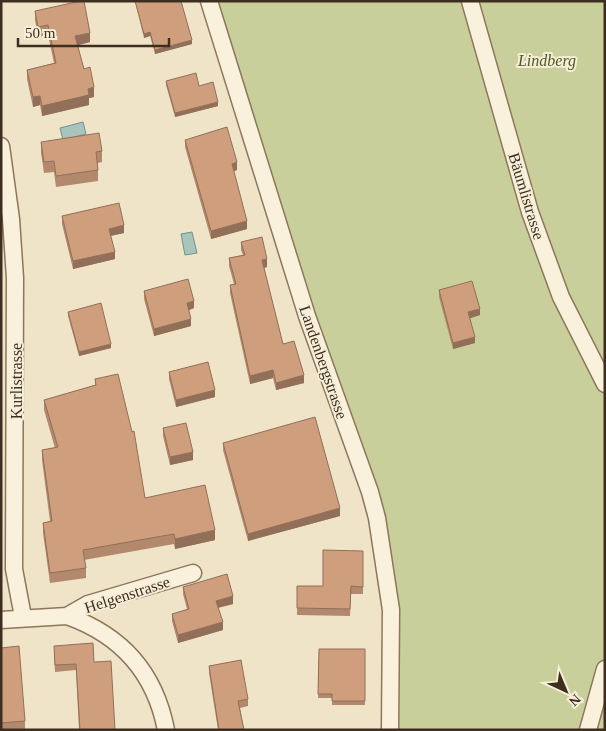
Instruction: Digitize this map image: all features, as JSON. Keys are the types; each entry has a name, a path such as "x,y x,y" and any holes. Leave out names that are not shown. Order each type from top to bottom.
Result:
{"street":[{"name":"Landenbergstrasse","path":"209,1 307,316 370,492 377,518 391,610 390,730"},
{"name":"Bäumlistrasse","path":"470,1 530,212 561,296 605,384"},
{"name":"Kurlistrasse","path":"1,146 11,219 15,278 14,570 23,617"},
{"name":"Helgenstrasse","path":"1,620 23,617 67,616 88,604 193,573"},
{"path":"67,616 90,624 134,660 150,681 162,711 166,730"},
{"path":"588,730 605,669"}],"green space":[{"name":"Lindberg","path":"209,1 605,1 605,730 390,730 391,610 377,518"}],"water":[{"path":"83,122 86,134 63,140 60,128"},
{"path":"192,232 197,253 185,255 181,234"}],"building":[{"path":"84,1 90,33 75,36 84,69 90,67 94,87 88,89 89,95 42,106 40,96 33,97 27,70 56,63 48,25 38,27 35,11"},
{"path":"135,1 181,1 192,40 155,50 150,32 144,34"},
{"path":"196,73 199,86 213,82 218,102 175,113 166,81"},
{"path":"227,127 237,162 232,164 247,221 211,231 185,140"},
{"path":"99,133 102,151 96,152 98,170 56,176 54,161 44,162 41,142"},
{"path":"119,203 124,225 109,229 115,252 73,261 62,216"},
{"path":"262,237 267,259 262,260 283,344 294,341 304,375 276,383 273,370 250,376 230,285 236,284 229,258 245,255 241,242"},
{"path":"188,279 194,301 187,303 191,319 154,329 144,291"},
{"path":"472,281 480,309 468,312 475,337 453,343 439,290"},
{"path":"101,303 111,344 79,352 68,312"},
{"path":"208,362 215,390 176,400 169,372"},
{"path":"118,374 132,432 134,431 145,498 205,485 215,530 175,539 174,534 83,550 86,568 50,573 43,523 52,521 42,450 58,447 44,400 96,385 95,379"},
{"path":"315,417 340,508 248,534 223,443"},
{"path":"186,423 193,452 170,457 163,428"},
{"path":"323,550 363,551 363,587 351,586 350,609 297,608 297,586 323,586"},
{"path":"227,574 233,596 216,601 223,622 178,635 172,614 189,609 183,587"},
{"path":"93,643 94,662 111,661 115,730 80,730 76,664 55,665 54,646"},
{"path":"19,646 25,721 1,723 1,648"},
{"path":"319,649 365,649 365,701 332,701 332,694 318,694"},
{"path":"241,660 248,699 238,701 244,730 219,730 209,666"}]}
